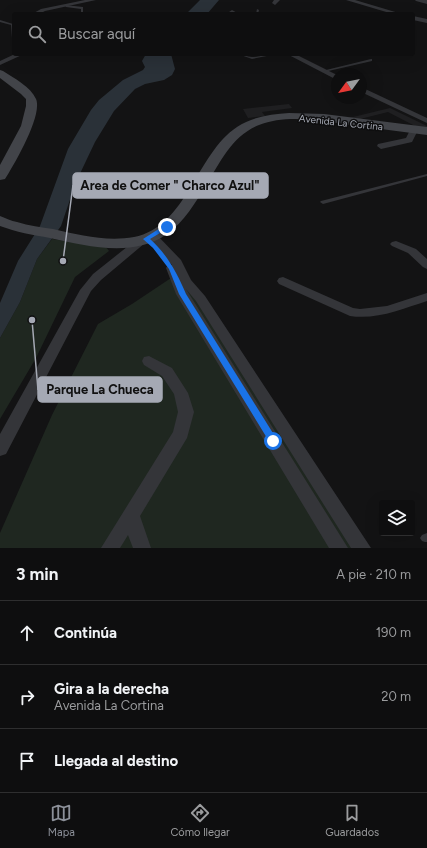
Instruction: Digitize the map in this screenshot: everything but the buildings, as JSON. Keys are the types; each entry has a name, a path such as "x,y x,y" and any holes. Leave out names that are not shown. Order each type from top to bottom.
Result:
{"main road":[{"path":"0,73 24,92 30,98 32,104 30,120 0,176"},
{"name":"Avenida La Cortina","path":"3,223 98,243 116,244 146,239 167,227 174,220 228,141 233,135 248,126 274,118 309,117 420,130"}],"street":[{"path":"39,12 93,0"},
{"path":"349,0 392,12"},
{"path":"418,0 427,2"},
{"path":"415,18 427,21"},
{"path":"0,63 16,56"},
{"path":"294,56 331,75"},
{"path":"367,92 427,121"},
{"path":"382,146 409,140 420,130"},
{"path":"0,449 86,290 97,277 146,239"},
{"path":"146,239 155,247 172,269 182,294 339,548"},
{"path":"146,239 177,262 186,280 201,298 362,548"},
{"path":"396,244 412,251 427,265"},
{"path":"283,281 350,312 360,314 375,313 427,297"},
{"path":"110,548 181,433 186,412 181,393 166,372 149,361"},
{"path":"131,516 142,548"}],"lane":[{"path":"66,6 82,8 82,12"},
{"path":"0,21 12,25"},
{"path":"246,56 252,58 264,56"},
{"path":"324,71 371,60"},
{"path":"323,202 427,175"}],"shaded area":[{"path":"200,0 219,0 209,12 188,12"},
{"path":"145,56 172,56 175,69 172,75 164,80 145,84 135,89 114,111 95,142 76,182 61,226 37,259 20,302 0,338 0,303 18,261 40,226 68,149 91,110 99,100 123,80 143,70 145,67 142,61"},
{"path":"289,104 292,108 262,112 265,116 248,118 243,109"},
{"path":"390,108 427,126 427,128 415,126 388,112 360,119 349,118"},
{"path":"52,239 106,247 109,251 75,277 36,358 0,419 0,338 20,302 37,259"},
{"path":"183,270 362,548 0,548 0,533 52,415 98,324 132,304"}],"place":[{"name":"Area de Comer \" Charco Azul\"","path":"63,261"},
{"name":"Parque La Chueca","path":"32,320"}],"route":[{"path":"167,227 146,239 155,247 172,269 182,294 273,441"}]}
